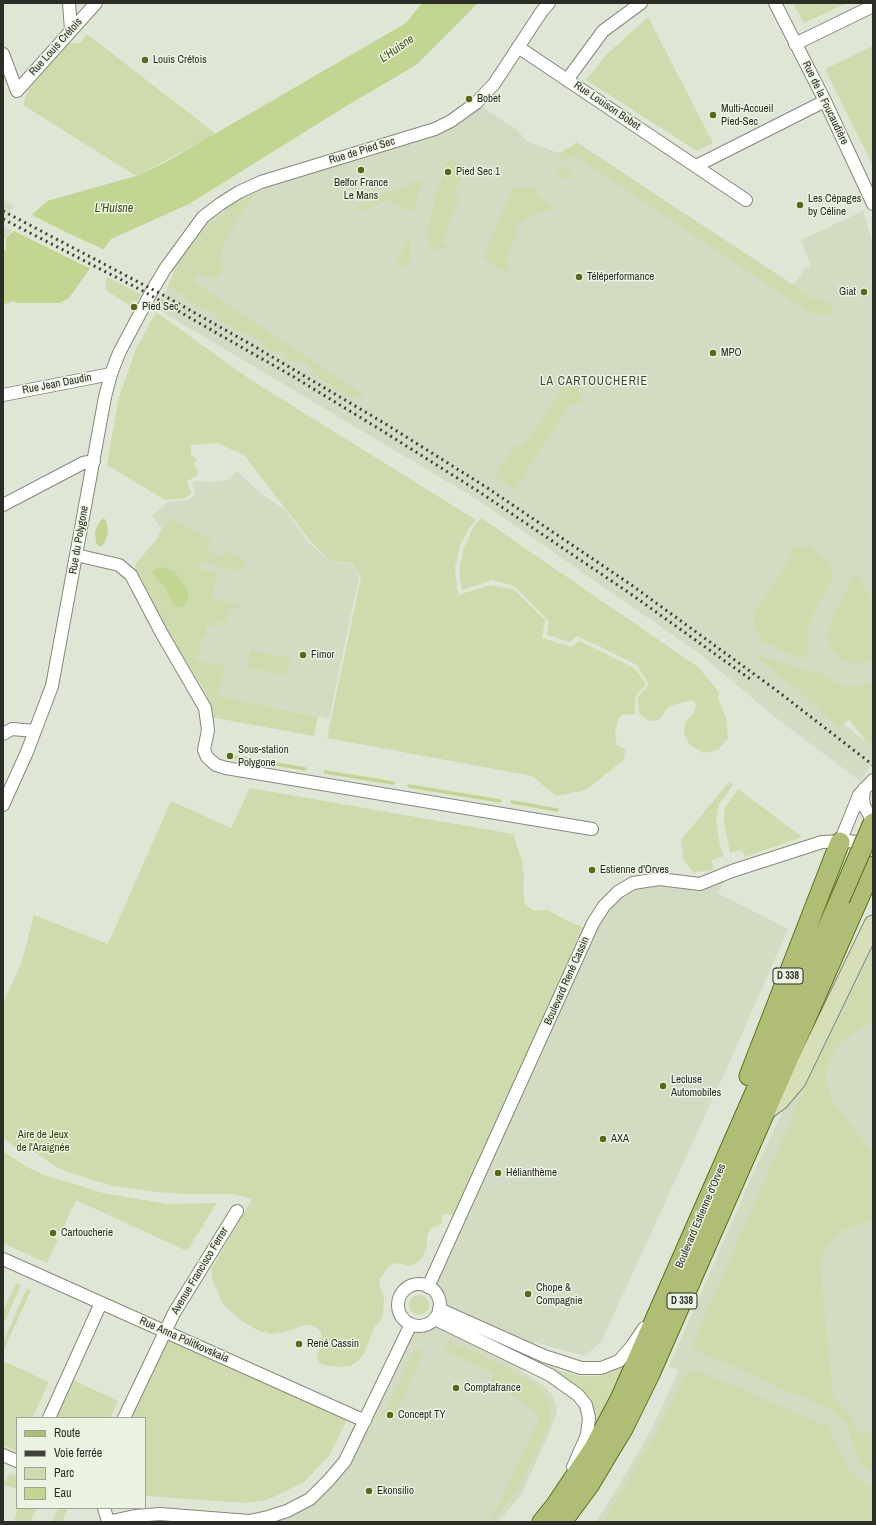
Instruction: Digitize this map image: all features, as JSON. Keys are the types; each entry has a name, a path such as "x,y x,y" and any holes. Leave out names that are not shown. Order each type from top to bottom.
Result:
{"main road":[{"name":"D 338","path":"848,902 873,823"},
{"name":"D 338","path":"739,1119 752,1068 840,842"},
{"name":"D 338","path":"848,902 873,866"},
{"name":"Boulevard Estienne d'Orves","path":"542,1522 558,1514 590,1484 624,1427 650,1374 765,1112 848,902"},
{"name":"Boulevard Estienne d'Orves","path":"558,1514 616,1406 665,1297 739,1119 848,902"}],"street":[{"path":"69,3 71,30"},
{"name":"Rue Louis Crétois","path":"3,54 17,91 96,3"},
{"name":"Rue de Pied Sec","path":"159,278 199,223 220,204 261,182 435,129 451,121 476,103 494,84 549,3"},
{"path":"567,80 603,31 641,3"},
{"name":"Rue de la Foucaudière","path":"775,3 825,101 873,204"},
{"path":"795,44 873,6"},
{"name":"Rue Louison Bobet","path":"518,47 746,200"},
{"path":"696,166 825,101"},
{"name":"Rue du Polygone","path":"3,805 35,731 52,686 105,397 111,374 119,353 159,278"},
{"name":"Rue Jean Daudin","path":"3,395 111,374"},
{"path":"3,505 83,463 94,461"},
{"path":"76,555 119,565 131,575 205,708 208,730 204,750 207,757 216,765 226,768 592,829"},
{"path":"3,734 12,729 35,731"},
{"path":"869,784 862,799 873,823"},
{"path":"848,824 859,795 869,784"},
{"path":"848,824 855,822 873,823"},
{"name":"D 338","path":"840,842 848,824"},
{"path":"840,842 848,840 873,844"},
{"name":"Boulevard René Cassin","path":"428,1287 593,923 604,906 618,892 633,883 659,879 700,884 731,872 822,842 840,842"},
{"name":"D 338","path":"765,1112 780,1101 797,1081 873,924"},
{"name":"Avenue Francisco Ferrer","path":"124,1417 174,1313 237,1211"},
{"name":"Rue Anna Politkovskaia","path":"3,1259 365,1421"},
{"path":"417,1284 428,1287 436,1293 439,1300 437,1314 429,1324 422,1326 415,1326 406,1322 401,1317 398,1310 400,1296 404,1290 410,1286 417,1284"},
{"path":"437,1314 544,1356 581,1368 601,1368 619,1360 632,1346 665,1297"},
{"path":"49,1417 101,1303"},
{"path":"437,1314 550,1375 578,1395 586,1405 589,1418 587,1435 558,1514"},
{"path":"104,1509 108,1522 135,1516 160,1514 249,1520 268,1517 287,1511 310,1499 329,1480 344,1461 365,1421 411,1324"},
{"path":"3,1455 16,1461"}],"shaded area":[{"path":"476,103 516,129 528,142 559,153 574,145 576,142 794,285 804,269 811,266 801,240 863,211 873,244 873,761 860,781 776,718 700,654 478,500 156,308 174,272 165,269 191,233 239,192 435,129","holes":["849,719 866,741 872,746 843,724"]},
{"path":"3,199 13,205 3,226"},
{"path":"3,226 12,230 6,238 3,236"},
{"path":"237,471 260,493 284,509 309,543 330,561 352,564 359,577 329,719 218,695 136,564 164,532 152,516 168,502 188,500 195,495 192,483 196,481 214,482 227,480"},
{"path":"731,872 717,893 788,929 732,1057 601,1342 585,1356 534,1342 521,1371 542,1384 552,1394 557,1408 556,1415 521,1495 498,1522 107,1522 135,1516 226,1520 287,1511 329,1481 415,1326 422,1326 435,1319 440,1305 436,1293 431,1288 593,923 633,883 700,884"},
{"path":"873,924 873,1522 596,1522 649,1434 679,1370 669,1366 756,1167"}],"green space":[{"path":"793,3 847,3 804,23"},
{"path":"648,17 713,143 697,151 586,80 606,55"},
{"path":"87,34 216,134 136,176 23,105 28,90 69,43 80,43"},
{"path":"873,46 873,166 825,69"},
{"path":"576,142 812,298 833,304 831,314 821,316 807,311 576,156 562,161 560,153 574,145"},
{"path":"447,159 467,167 454,194 460,197 441,242 448,246 437,251 431,249 427,239 429,222"},
{"path":"572,167 564,180 553,172"},
{"path":"423,178 413,212 389,200 363,211 359,211 358,209 360,205"},
{"path":"504,185 540,189 536,195 554,208 551,211 549,210 531,215 516,227 514,230 518,232 508,250 508,270 505,274 483,258 512,189"},
{"path":"256,192 222,245 221,257 218,261 224,269 216,280 198,274 194,282 365,395 352,398 314,375 307,363 288,361 284,352 271,352 256,338 234,329 219,320 214,312 202,310 168,286 182,257 200,234 232,205"},
{"path":"409,239 411,260 404,269 395,263"},
{"path":"107,277 141,294 136,302 134,301 129,305 107,291 105,284"},
{"path":"156,312 251,380 476,520 469,528 460,545 455,568 458,595 491,585 513,589 545,620 542,638 571,647 579,641 634,668 646,684 635,697 635,714 622,715 618,719 615,733 617,745 626,749 623,760 586,790 556,796 532,776 327,738 361,578 352,563 330,561 312,543 244,455 217,443 191,445 191,455 197,459 194,464 198,471 197,476 187,481 191,494 185,498 165,500 107,465 119,397 136,349"},
{"path":"568,380 576,386 583,400 568,408 515,489 495,476 516,444 522,448"},
{"path":"481,518 698,667 719,692 718,699 726,717 728,739 718,750 703,753 689,744 684,734 685,723 693,714 696,706 694,700 669,706 659,720 649,721 639,713 638,697 649,685 637,665 576,636 570,642 547,635 549,621 514,586 492,580 462,590 459,571 464,548 473,528"},
{"path":"171,519 212,541 207,550 221,558 226,550 246,561 242,571 231,570 204,562 197,565 202,569 217,573 212,599 239,604 237,610 230,608 227,623 221,621 213,628 207,624 205,635 199,641 202,646 195,659 225,666 218,695 318,717 314,736 210,717 207,697 203,688 158,617 134,571 136,564 157,539 160,532"},
{"path":"809,545 829,562 832,571 831,581 808,626 807,641 809,658 780,651 762,641 753,621 754,612 791,557 787,554 791,548"},
{"path":"855,573 873,601 873,662 855,664 845,661 830,649 828,638 829,624"},
{"path":"251,650 290,658 286,676 247,668"},
{"path":"753,655 823,674 840,684 850,686 873,682 873,747 866,741 849,719 838,728 796,688"},
{"path":"729,782 733,785 719,804 716,823 720,846 724,856 711,860 714,869 693,872 683,859 681,840"},
{"name":"Aire de Jeux de l'Araignée","path":"250,788 513,834 522,861 525,904 534,911 548,910 586,929 454,1220 452,1215 442,1215 442,1223 431,1228 427,1236 427,1247 423,1256 417,1263 410,1266 395,1263 389,1266 381,1277 379,1284 384,1296 383,1315 379,1323 375,1326 364,1353 358,1361 350,1366 338,1367 319,1363 317,1357 322,1338 321,1332 311,1325 301,1326 288,1331 273,1334 259,1331 239,1319 223,1304 213,1282 211,1270 252,1199 234,1194 156,1192 114,1186 58,1168 27,1147 16,1148 3,1138 3,1003 21,964 34,915 108,944 171,801 231,828"},
{"path":"738,789 802,837 745,857 742,849 730,853 724,822 725,808"},
{"path":"873,951 873,1020 843,1041 834,1051 827,1066 826,1080 834,1104 868,1147 873,1150 873,1222 864,1223 842,1231 827,1247 820,1264 833,1398 845,1409 852,1419 857,1434 873,1430 873,1475 860,1463 846,1424 833,1411 691,1348 805,1088"},
{"path":"3,1151 27,1167 44,1175 103,1193 167,1204 217,1203 187,1251 76,1200 61,1232 54,1228 50,1236 58,1240 47,1263 3,1243"},
{"path":"16,1283 21,1285 3,1325 3,1311"},
{"path":"27,1288 31,1290 3,1352 3,1342"},
{"path":"415,1295 423,1295 429,1301 429,1309 423,1315 415,1315 409,1309 409,1301"},
{"path":"165,1332 350,1414 329,1456 304,1482 267,1500 245,1503 146,1496 146,1417 125,1417"},
{"path":"450,1341 529,1380 539,1387 546,1396 551,1407 550,1419 545,1434 523,1480 517,1491 492,1522 486,1522 496,1510 539,1419 533,1410 491,1380 494,1373 444,1351"},
{"path":"419,1348 425,1350 396,1413 388,1410 384,1419 380,1417 382,1411 387,1408 413,1353"},
{"path":"531,1358 561,1371 579,1376 599,1376 606,1374 627,1360 617,1385 603,1412 595,1423 593,1423 581,1391 565,1378 530,1361"},
{"path":"3,1361 49,1382 32,1417 16,1417 16,1451 3,1445"},
{"path":"695,1369 827,1426 850,1470 859,1480 873,1489 873,1522 603,1522 654,1436 684,1376"},
{"path":"73,1380 118,1401 110,1417 56,1417"},
{"path":"10,1473 16,1476 16,1489 3,1485"},
{"path":"18,1509 36,1509 30,1522 14,1522"},
{"path":"58,1509 68,1509 62,1522 52,1522"}],"water":[{"name":"L'Huisne","path":"422,3 478,3 416,65 348,105 189,204 111,239 69,298 60,303 19,303 11,301 10,303 3,304 3,250 6,250 6,238 47,201 136,176 168,161 406,23"},
{"path":"104,518 107,523 108,534 104,544 100,547 96,543 95,532 99,522"},
{"path":"163,567 175,572 187,589 188,601 182,607 176,607 173,604 165,587 152,573 155,569"}],"pier":[{"path":"30,214 105,250 91,269 12,230"}],"waterway":[{"path":"234,757 305,769"},
{"path":"325,772 393,783"},
{"path":"409,786 500,801"},
{"path":"512,802 557,810"}],"railway":[{"path":"3,211 163,295 252,345 384,423 486,487 630,584 776,690 873,765"},
{"path":"3,219 143,291 294,377 381,430 478,491 628,592 753,681"}],"place":[{"name":"Louis Crétois","path":"145,60"},
{"name":"Bobet","path":"469,99"},
{"name":"Multi-Accueil Pied-Sec","path":"713,115"},
{"name":"Belfor France Le Mans","path":"361,170"},
{"name":"Pied Sec 1","path":"448,172"},
{"name":"Les Cépages by Céline","path":"800,205"},
{"name":"Téléperformance","path":"579,277"},
{"name":"Giat","path":"864,292"},
{"name":"Pied Sec","path":"134,307"},
{"name":"MPO","path":"713,353"},
{"name":"Fimor","path":"303,655"},
{"name":"Sous-station Polygone","path":"230,756"},
{"name":"Estienne d'Orves","path":"592,870"},
{"name":"Lecluse Automobiles","path":"663,1086"},
{"name":"AXA","path":"603,1139"},
{"name":"Hélianthème","path":"498,1173"},
{"name":"Cartoucherie","path":"53,1233"},
{"name":"Chope & Compagnie","path":"528,1294"},
{"name":"René Cassin","path":"299,1344"},
{"name":"Comptafrance","path":"456,1388"},
{"name":"Concept TY","path":"390,1415"},
{"name":"Ekonsilio","path":"369,1491"}],"district":[{"name":"LA CARTOUCHERIE","path":"594,382"}]}
